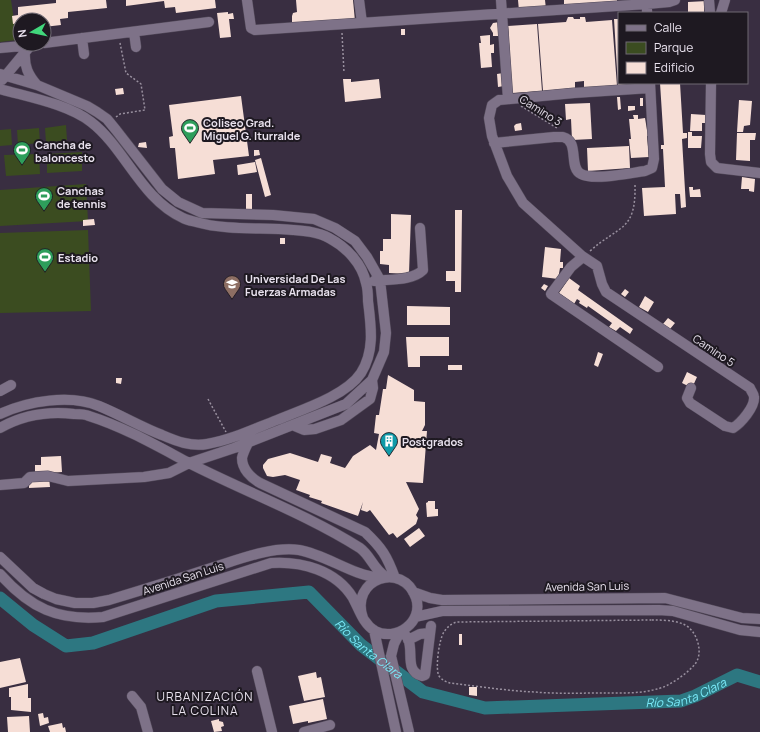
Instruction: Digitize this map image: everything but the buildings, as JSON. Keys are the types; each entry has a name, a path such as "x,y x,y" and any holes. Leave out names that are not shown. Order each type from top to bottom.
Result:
{"street":[{"path":"246,0 251,28 255,30 502,15 647,9 675,0"},
{"path":"359,0 362,23"},
{"path":"501,0 508,99"},
{"path":"709,0 710,12"},
{"path":"720,12 725,0"},
{"path":"52,42 209,22"},
{"path":"134,32 136,48"},
{"path":"82,38 84,54"},
{"path":"0,48 12,48"},
{"path":"2,78 26,52"},
{"path":"28,52 24,61 26,70 36,85"},
{"path":"0,414 33,402 74,401 97,405 155,433 183,444 204,445 248,443 346,404 372,380 384,352 386,333 380,280 367,257 355,241 334,228 314,219 273,215 202,213 184,205 162,189 110,123 97,112 87,106 36,85 2,78"},
{"path":"711,84 711,162 717,168 760,173"},
{"path":"494,143 564,137 571,145 575,159 575,167 579,174 592,178 645,171 652,168 654,159 650,86 499,100 492,105 489,118 494,143 507,176 523,203 582,256 571,267 551,294 658,367"},
{"path":"0,89 68,109 91,122 107,137 137,178 162,205 183,219 210,226 310,232 328,237 348,251 358,264 366,282 372,335 370,354 360,374 345,388 325,400 232,443 203,459 189,463 169,473 144,477 68,481 42,476 30,477 24,483 0,485"},
{"path":"310,232 314,219"},
{"path":"366,282 407,278 419,275 423,270 420,228"},
{"name":"Camino 5","path":"582,256 597,266 606,292 750,388 754,397 753,404 742,421 733,428 725,426 690,403 687,398 691,388"},
{"path":"0,390 11,385"},
{"path":"0,428 21,418 46,413 88,415 134,434 189,463 302,516 341,537 367,554 376,569 387,578 403,581 413,592 416,600 417,609 415,617 410,625 401,632 391,650 392,662 409,732"},
{"path":"232,443 251,477 260,483 349,523 365,532 377,543 385,554 387,578"},
{"path":"246,470 242,458 248,443"},
{"path":"204,445 203,459 206,471"},
{"path":"302,516 308,505"},
{"path":"341,537 349,523"},
{"name":"Avenida San Luis","path":"0,557 33,588 56,599 75,603 93,603 109,600 259,553 286,550 299,550 361,574 387,578"},
{"name":"Avenida San Luis","path":"0,574 22,596 51,613 83,618 102,617 270,563 297,563 323,572 339,582 352,597 363,618"},
{"path":"387,578 368,586 364,591 360,605 363,618 367,625 382,634 401,632"},
{"name":"Avenida San Luis","path":"413,592 430,598 442,600 665,598 742,618 760,619"},
{"path":"415,617 442,611 658,610 673,611 740,630 760,632"},
{"path":"374,630 396,732"},
{"path":"401,632 408,640 410,663 412,668 418,675 425,675 431,630 408,640"},
{"path":"257,671 272,732"},
{"path":"132,696 141,707 148,732"},
{"path":"304,732 330,725"}],"path":[{"path":"342,25 344,74"},
{"path":"110,123 120,114 145,110 141,84 126,73 119,33"},
{"name":"Camino 3","path":"508,99 550,123 561,131 564,137"},
{"path":"582,256 627,224 632,213 635,199 635,186"},
{"path":"208,399 232,443"},
{"path":"471,621 670,621 684,624 693,632 697,641 698,657 694,665 674,681 663,688 648,691 626,693 535,692 487,688 445,681 439,676 438,670 439,651 442,636 447,628 453,623 471,621"}],"green space":[{"path":"0,0 11,0 13,12 12,41 0,42"},
{"path":"66,125 67,140 46,143 45,128"},
{"path":"39,128 40,143 18,145 17,130"},
{"path":"11,129 12,145 0,146 0,130"},
{"path":"82,152 82,171 47,173 47,154"},
{"name":"Cancha de baloncesto","path":"39,154 40,174 6,176 4,155"},
{"name":"Canchas de tennis","path":"86,184 88,221 0,226 0,190"},
{"name":"Estadio","path":"88,230 91,311 0,313 0,233"}],"waterway":[{"name":"Río Santa Clara","path":"0,598 33,625 66,646 93,643 216,601 309,592 361,645 423,692 485,708 681,701 695,696 737,675 760,682"}],"place":[{"name":"Coliseo Grad. Miguel G. Iturralde","path":"190,143"},
{"name":"Cancha de baloncesto","path":"22,165"},
{"name":"Canchas de tennis","path":"44,211"},
{"name":"Estadio","path":"45,272"},
{"name":"Universidad De Las Fuerzas Armadas","path":"232,299"},
{"name":"Postgrados","path":"389,456"}],"district":[{"name":"URBANIZACIÓN LA COLINA","path":"205,703"}]}
